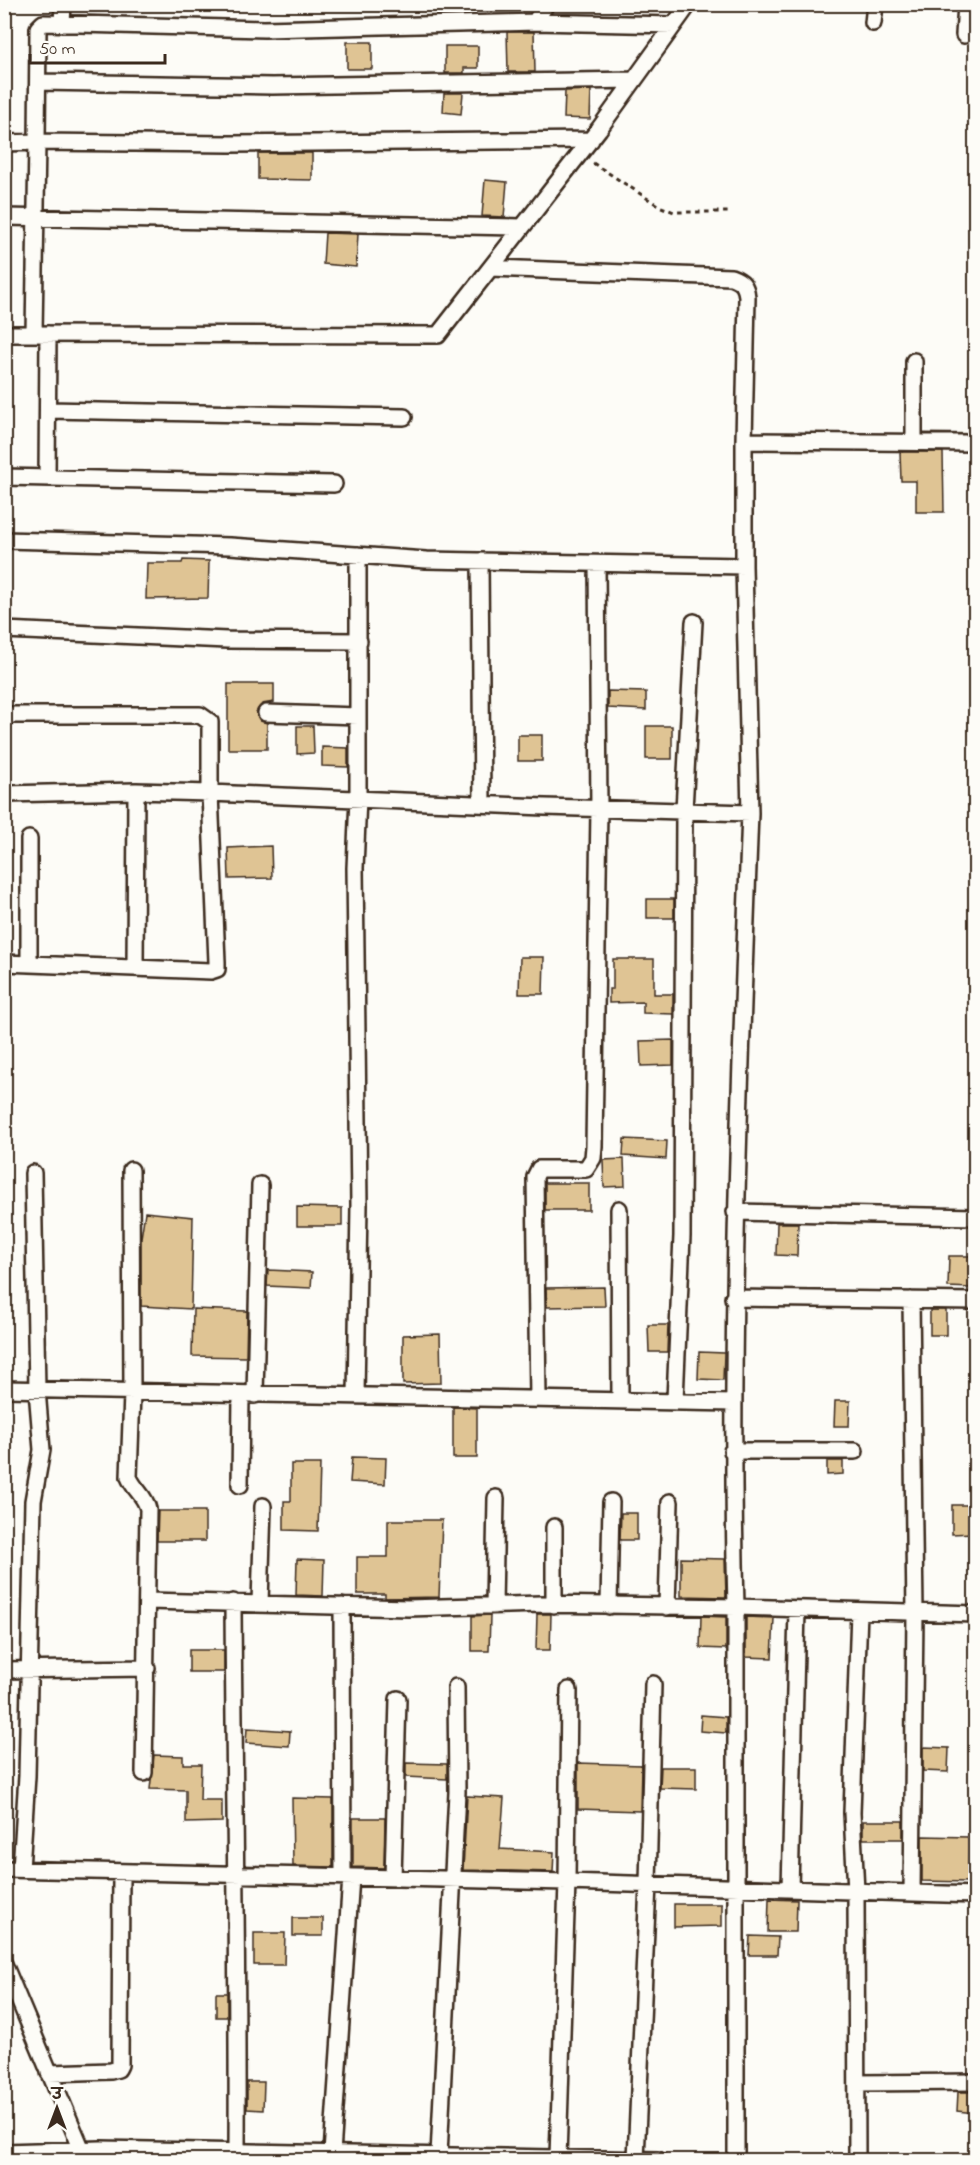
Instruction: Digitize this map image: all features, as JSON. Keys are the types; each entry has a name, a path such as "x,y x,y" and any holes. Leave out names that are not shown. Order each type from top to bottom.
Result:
{"street":[{"path":"62,24 63,4"},
{"path":"535,22 546,4"},
{"path":"4,334 438,336 591,140 689,4"},
{"path":"873,23 875,4"},
{"path":"964,35 966,4"},
{"path":"47,478 48,410 41,334 36,218 38,28 43,23 264,29 535,22 674,26"},
{"path":"39,82 272,87 634,80"},
{"path":"4,143 230,144 591,140"},
{"path":"4,217 522,227"},
{"path":"491,268 731,277 746,286 744,566 750,813 735,1212 732,1451 736,1608 736,2160"},
{"path":"914,361 914,442"},
{"path":"48,410 404,417"},
{"path":"744,441 975,443"},
{"path":"4,477 333,484"},
{"path":"4,540 230,546 480,561 744,566"},
{"path":"356,1396 359,1205 355,868 358,798 358,555"},
{"path":"480,561 482,804"},
{"path":"538,1398 535,1177 539,1169 586,1169 593,1158 594,1146 599,808 597,564"},
{"path":"675,1400 682,1236 684,810 694,622"},
{"path":"4,630 227,639 359,641"},
{"path":"266,713 358,716"},
{"path":"4,715 200,715 210,722 210,793 217,969 212,971 4,963"},
{"path":"4,794 136,791 750,813"},
{"path":"135,967 136,791"},
{"path":"29,839 29,963"},
{"path":"131,1170 132,1393 129,1477 133,1487 146,1498 148,1509 144,1773"},
{"path":"21,1869 27,1776 33,1501 42,1450 37,1390 33,1173"},
{"path":"240,1485 248,1394 260,1185"},
{"path":"619,1209 620,1400"},
{"path":"735,1212 975,1217"},
{"path":"733,1298 975,1301"},
{"path":"911,1300 915,1613 912,1893"},
{"path":"4,1389 132,1393 675,1400 734,1403"},
{"path":"732,1451 855,1450"},
{"path":"494,1606 496,1498"},
{"path":"609,1606 611,1502"},
{"path":"667,1607 670,1502"},
{"path":"260,1603 263,1506"},
{"path":"554,1527 554,1605"},
{"path":"148,1601 342,1606 554,1605 975,1614"},
{"path":"233,1602 235,1875 238,1933 237,2151"},
{"path":"332,2153 347,1877 342,1606"},
{"path":"790,1889 797,1610"},
{"path":"857,2160 856,1891 852,1814 859,1611"},
{"path":"4,1670 147,1668"},
{"path":"636,2159 648,1884 653,1684"},
{"path":"439,2155 457,1792 456,1688"},
{"path":"558,2157 567,1882 569,1690"},
{"path":"393,1878 398,1699"},
{"path":"4,1869 648,1884 975,1895"},
{"path":"49,2073 111,2071 120,2066 121,1872"},
{"path":"4,1964 82,2150"},
{"path":"857,2083 975,2082"},
{"path":"4,2152 237,2151 658,2160"}],"path":[{"path":"579,154 659,206 674,212 730,212"}],"building":[{"path":"507,32 534,32 535,72 508,72"},
{"path":"347,42 372,42 372,69 347,69"},
{"path":"445,46 478,46 478,68 464,68 464,73 445,73"},
{"path":"591,90 590,119 564,118 565,91"},
{"path":"444,93 463,93 461,114 443,112"},
{"path":"258,153 312,153 312,180 258,179"},
{"path":"485,180 507,182 504,217 482,216"},
{"path":"325,233 358,234 356,267 323,264"},
{"path":"900,452 943,452 944,512 916,512 916,481 901,481"},
{"path":"183,560 209,561 208,598 146,599 147,563 182,563"},
{"path":"228,684 274,684 274,702 262,704 256,712 260,721 267,723 267,749 228,749"},
{"path":"608,691 646,692 646,710 608,708"},
{"path":"297,726 313,726 314,753 297,754"},
{"path":"646,726 672,726 672,759 646,759"},
{"path":"518,735 542,735 542,761 518,761"},
{"path":"322,747 348,748 348,767 322,766"},
{"path":"271,846 272,878 229,879 228,848"},
{"path":"647,899 674,899 674,918 647,918"},
{"path":"520,957 544,957 543,994 519,994"},
{"path":"613,959 654,959 654,994 673,994 673,1014 643,1013 643,1002 609,1003 609,989 613,989"},
{"path":"673,1040 673,1065 641,1066 640,1041"},
{"path":"624,1139 667,1141 666,1159 623,1156"},
{"path":"624,1159 625,1186 604,1187 603,1160"},
{"path":"545,1183 589,1183 589,1210 545,1210"},
{"path":"297,1207 342,1208 342,1226 297,1226"},
{"path":"145,1212 193,1217 191,1309 141,1306 141,1238"},
{"path":"777,1223 798,1223 797,1256 776,1255"},
{"path":"949,1256 973,1256 972,1288 948,1287"},
{"path":"268,1270 312,1272 311,1288 267,1286"},
{"path":"604,1287 605,1306 547,1307 546,1288"},
{"path":"193,1309 247,1311 246,1357 192,1356"},
{"path":"930,1310 946,1310 946,1335 930,1335"},
{"path":"648,1325 668,1325 667,1352 649,1352"},
{"path":"440,1334 441,1383 403,1384 403,1335"},
{"path":"699,1352 724,1353 723,1380 698,1379"},
{"path":"835,1401 850,1401 849,1426 834,1426"},
{"path":"453,1407 477,1408 477,1458 453,1458"},
{"path":"352,1457 386,1458 385,1484 350,1482"},
{"path":"827,1461 843,1461 843,1474 827,1475"},
{"path":"291,1464 320,1464 318,1531 284,1530 284,1501 291,1501"},
{"path":"952,1505 973,1505 973,1533 952,1534"},
{"path":"158,1511 205,1511 205,1541 157,1541"},
{"path":"621,1513 637,1513 637,1540 620,1540"},
{"path":"388,1520 442,1520 439,1597 385,1598 385,1594 357,1594 357,1557 388,1557"},
{"path":"681,1558 725,1559 726,1597 681,1596"},
{"path":"297,1559 324,1560 323,1596 296,1595"},
{"path":"537,1614 551,1614 550,1650 536,1650"},
{"path":"490,1615 489,1651 472,1651 472,1616"},
{"path":"701,1616 726,1617 726,1649 700,1648"},
{"path":"746,1617 774,1618 772,1658 746,1657"},
{"path":"189,1650 224,1650 224,1672 189,1672"},
{"path":"701,1715 726,1717 726,1733 700,1731"},
{"path":"247,1728 290,1731 289,1746 246,1743"},
{"path":"923,1747 949,1748 948,1772 923,1771"},
{"path":"154,1755 183,1756 183,1764 201,1764 200,1800 222,1800 222,1822 186,1823 186,1790 150,1789"},
{"path":"406,1763 447,1764 447,1779 406,1777"},
{"path":"578,1763 641,1765 640,1811 578,1809"},
{"path":"661,1767 696,1767 696,1789 660,1788"},
{"path":"467,1796 504,1798 500,1849 554,1852 553,1872 463,1870"},
{"path":"292,1798 333,1799 333,1867 293,1866"},
{"path":"353,1818 385,1818 384,1868 353,1867"},
{"path":"863,1821 903,1821 903,1839 863,1839"},
{"path":"922,1836 969,1837 968,1882 922,1881"},
{"path":"769,1899 797,1900 796,1932 768,1932"},
{"path":"674,1904 722,1904 722,1926 674,1927"},
{"path":"293,1918 323,1918 323,1936 293,1936"},
{"path":"254,1933 285,1933 284,1965 254,1965"},
{"path":"750,1936 778,1937 777,1955 749,1955"},
{"path":"216,1993 227,1993 227,2017 216,2017"},
{"path":"247,2082 264,2082 263,2110 247,2109"},
{"path":"958,2092 975,2092 975,2113 957,2111"}]}
